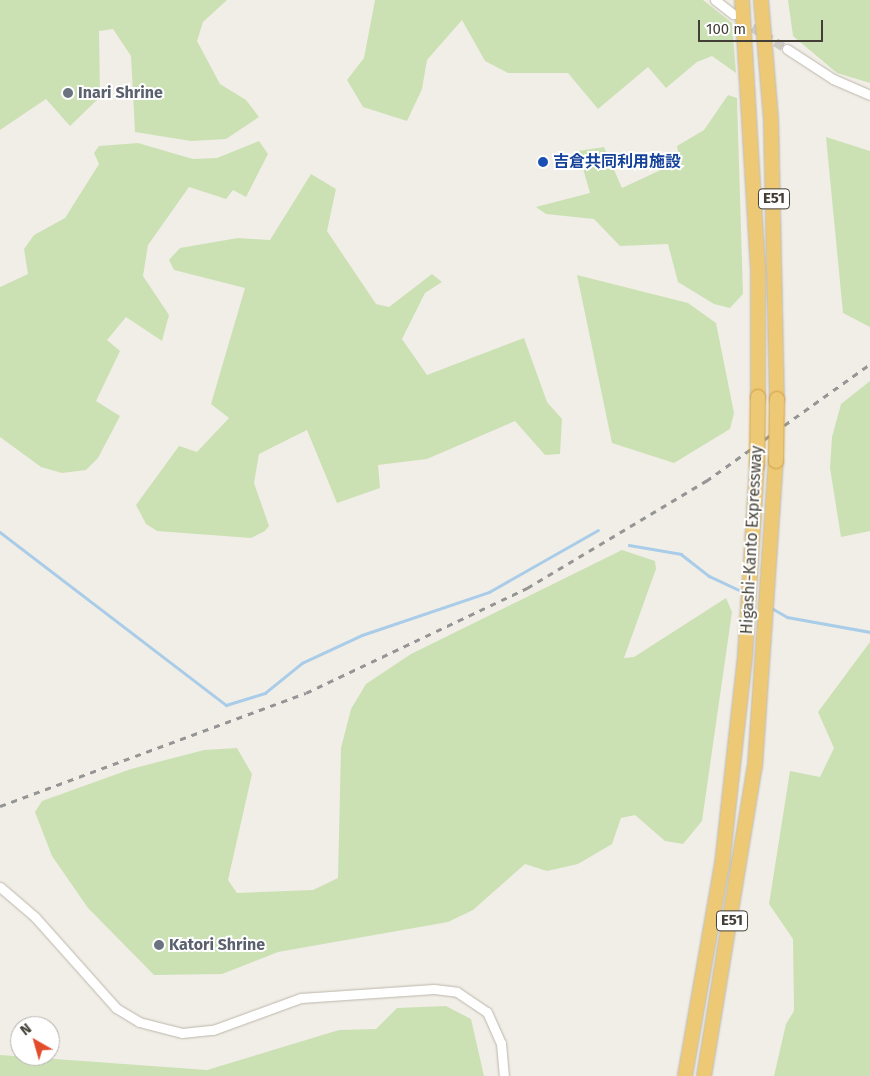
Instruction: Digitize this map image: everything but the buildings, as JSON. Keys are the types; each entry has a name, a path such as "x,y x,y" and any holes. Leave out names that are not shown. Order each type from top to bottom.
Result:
{"highway":[{"name":"Higashi-Kanto Expressway","path":"685,1076 711,938 730,799 756,511 758,267 742,0"},
{"name":"Higashi-Kanto Expressway","path":"704,1076 754,766 776,461 777,399 771,120 761,0"}],"street":[{"path":"715,0 733,14"},
{"path":"787,49 833,80 870,96"},
{"path":"0,887 35,917 116,1008 140,1022 182,1033 213,1030 301,998 442,990 463,996 487,1012 501,1043 504,1076"}],"green space":[{"path":"0,0 227,0 203,22 197,41 220,84 246,100 259,117 226,139 191,141 135,132 131,56 113,29 99,31 100,97 70,126 46,99 0,130"},
{"path":"375,0 703,0 732,23 736,73 712,56 697,62 666,88 648,67 598,109 568,73 508,73 485,61 462,20 427,60 422,89 407,121 363,107 347,80 364,58"},
{"path":"788,0 870,0 870,83 837,73 793,36"},
{"path":"728,95 737,98 743,294 730,308 714,304 678,282 668,244 620,246 594,219 546,214 536,207 590,193 578,151 604,147 622,188 680,161 677,146 704,130"},
{"path":"826,137 870,151 870,327 843,313"},
{"path":"259,141 268,154 246,197 233,190 226,199 189,187 148,245 143,276 169,315 162,341 126,317 107,340 120,351 96,401 120,416 98,458 86,470 62,473 41,467 0,437 0,287 28,274 24,249 34,235 65,218 99,164 94,153 99,146 138,143 193,159 217,158"},
{"path":"311,174 336,189 327,231 376,304 389,307 432,274 442,282 425,293 402,339 427,375 524,338 547,402 562,419 560,454 545,455 515,421 427,459 378,465 380,488 337,503 307,430 259,454 254,483 269,526 265,531 251,538 157,531 146,524 136,505 179,446 197,452 229,418 211,404 245,288 174,270 169,260 180,248 238,238 270,240"},
{"path":"577,275 688,303 716,323 734,413 730,429 674,463 612,443"},
{"path":"870,381 870,531 841,537 830,468 832,437 841,404"},
{"path":"622,550 655,561 656,569 624,658 634,657 726,598 732,612 702,821 683,844 665,841 635,815 621,818 612,844 578,864 547,871 525,864 473,910 448,922 278,952 222,974 154,975 88,908 52,856 35,812 42,801 131,769 204,750 237,748 252,774 228,880 237,893 313,890 338,878 341,748 351,709 366,684 411,654"},
{"path":"870,642 870,1076 774,1076 786,1024 794,1011 793,939 769,904 790,771 820,777 834,748 818,712"},
{"path":"446,1006 471,1019 484,1076 0,1076 0,1055 10,1056 10,1066 60,1066 60,1059 207,1070 339,1030 376,1029 397,1008"}],"waterway":[{"path":"0,532 226,705 265,693 302,663 362,635 489,592 598,530"},
{"path":"629,545 681,554 709,576 744,592"},
{"path":"770,607 787,617 870,632"}],"tunnel":[{"path":"741,20 787,49"}],"railway":[{"path":"0,806 306,693 527,588 706,481 870,364"}],"place":[{"name":"Inari Shrine","path":"68,93"},
{"name":"吉倉共同利用施設","path":"543,162"},
{"name":"Katori Shrine","path":"159,945"}]}
